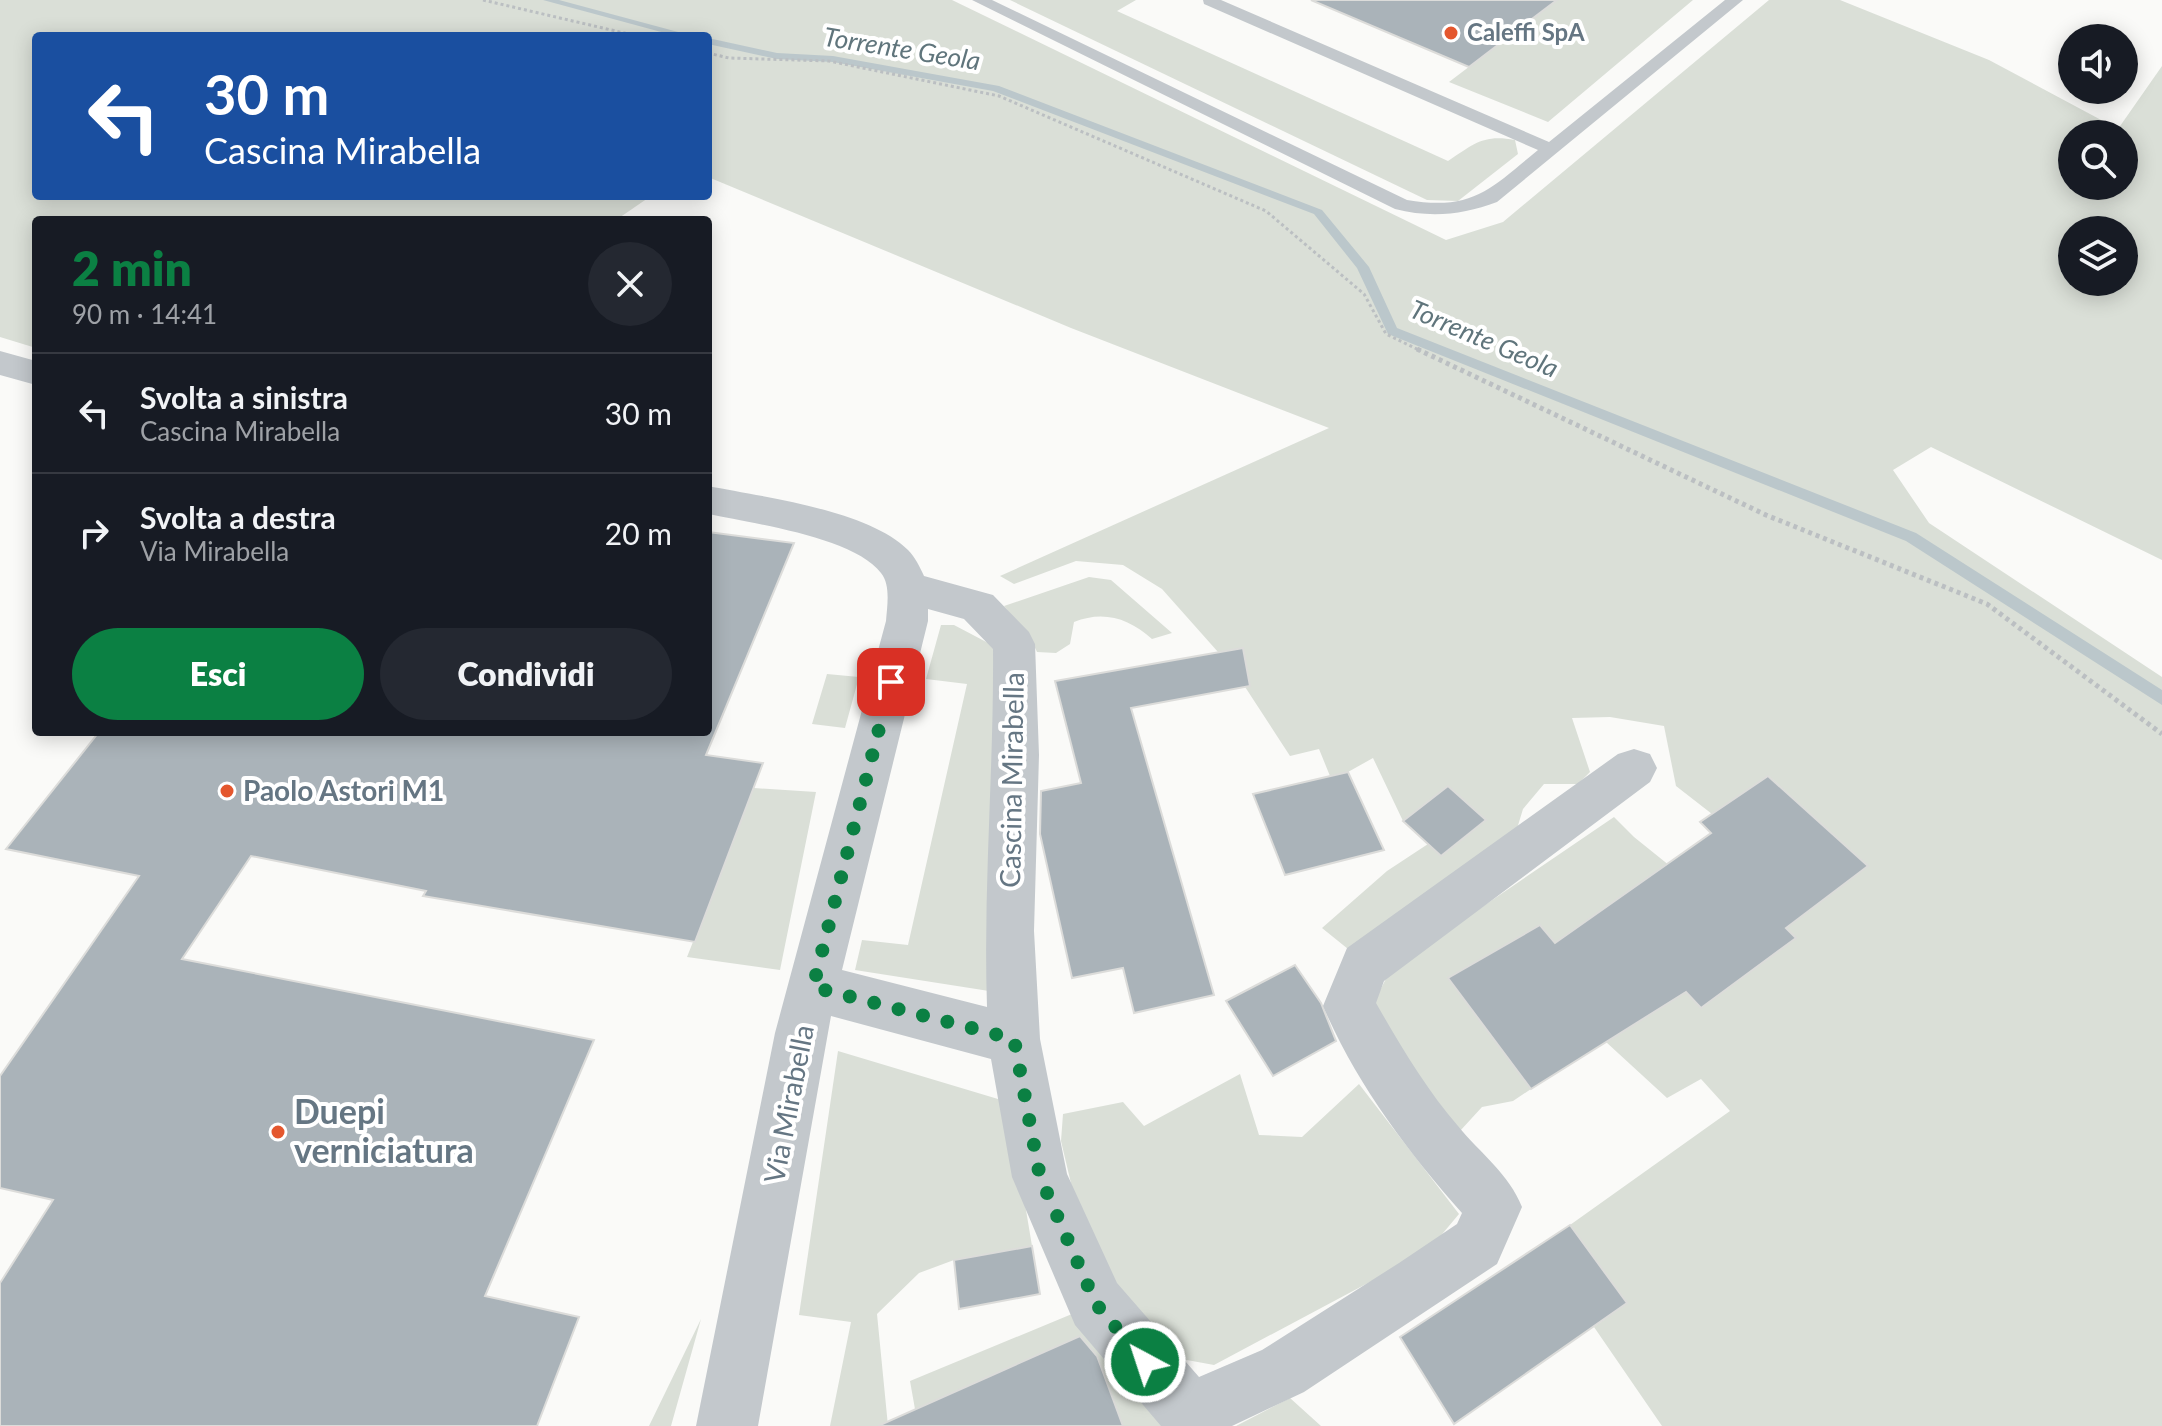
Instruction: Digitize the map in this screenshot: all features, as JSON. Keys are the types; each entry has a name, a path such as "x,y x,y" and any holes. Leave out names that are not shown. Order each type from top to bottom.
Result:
{"street":[{"path":"0,363 32,372"},
{"path":"712,501 829,528 869,542 895,562 909,588"},
{"name":"Via Mirabella","path":"727,1426 801,1033 907,621 909,588"},
{"name":"Cascina Mirabella","path":"909,588 978,606 1014,644 1016,755 1009,931 1014,1039 1040,1177 1096,1304 1195,1419"},
{"path":"1195,1419 1283,1371 1477,1244 1494,1207 1437,1144 1380,1061 1349,1006 1365,965 1634,768"},
{"path":"813,987 1014,1039"}],"lane":[{"path":"980,0 1402,205 1437,211 1465,208 1490,198 1735,0"},
{"path":"1210,1 1551,149"}],"path":[{"path":"483,0 620,32"},
{"path":"712,54 729,58 829,61 999,96 1266,211 1364,294 1386,334 1766,515 1987,604 2162,734"}],"shaded area":[{"path":"0,0 952,0 1446,240 1503,222 1769,0 1840,0 1989,60 2058,97 2058,104 2071,104 2101,120 2058,120 2058,200 2138,200 2138,120 2124,120 2162,66 2162,560 1931,447 1893,470 1929,523 2162,677 2162,1426 1662,1426 1594,1327 1627,1303 1570,1225 1730,1111 1701,1079 1667,1098 1606,1042 1626,1029 1540,925 1448,978 1531,1089 1513,1101 1482,1107 1460,1131 1375,1021 1375,1000 1391,969 1614,817 1680,874 1606,908 1701,1008 1796,938 1786,928 1868,866 1769,776 1712,814 1676,786 1664,726 1610,717 1572,718 1590,772 1578,784 1544,784 1523,809 1516,832 1348,949 1322,928 1387,871 1428,844 1403,821 1373,758 1348,772 1330,776 1319,749 1290,756 1234,670 1162,589 1123,565 1076,561 1014,584 1000,576 1329,428 1071,328 712,179 712,32 32,32 32,200 645,200 622,216 32,216 32,347 0,337"},
{"path":"1010,0 1136,0 1117,11 1448,161 1479,142 1495,138 1515,140 1518,154 1458,201 1427,200"},
{"path":"1557,0 1693,0 1548,122 1449,82"},
{"path":"1089,577 1111,580 1172,633 1152,639 1125,621 1105,617 1085,618 1074,622 1070,644 1056,653 1037,652 1030,637 1004,606"},
{"path":"941,625 954,625 992,645 1002,668 989,991 855,970 862,940 908,945 967,684 926,679"},
{"path":"827,674 859,677 845,728 812,724"},
{"path":"754,788 816,792 780,970 687,957"},
{"path":"838,1051 1008,1102 1032,1246 954,1260 919,1273 877,1314 888,1426 830,1426 851,1322 799,1315"},
{"path":"1240,1074 1259,1135 1302,1137 1359,1084 1459,1214 1428,1251 1214,1365 1176,1358 1113,1295 1078,1213 1061,1141 1063,1114 1123,1102 1144,1126"},
{"path":"1084,1309 1183,1426 918,1426 910,1381"},
{"path":"701,1319 671,1426 649,1426"},
{"path":"1290,1398 1321,1426 1236,1426"}],"building":[{"name":"Caleffi SpA","path":"1311,0 1557,0 1469,67"},
{"name":"Duepi verniciatura","path":"712,533 794,543 706,755 763,763 695,942 423,896 426,891 251,856 182,959 594,1040 485,1296 579,1317 537,1426 0,1426 0,1283 53,1200 0,1188 0,1076 139,876 6,849 96,736 712,736"},
{"path":"1243,648 1250,686 1131,708 1214,995 1134,1013 1123,968 1072,978 1040,834 1041,791 1081,783 1055,681"},
{"path":"1348,772 1384,850 1285,875 1253,794"},
{"path":"1768,776 1868,866 1786,928 1796,938 1701,1008 1686,992 1531,1089 1448,978 1540,925 1555,943 1711,833 1700,822"},
{"path":"1448,786 1486,820 1441,856 1403,821"},
{"path":"1295,965 1321,1003 1336,1041 1273,1076 1226,1001"},
{"path":"1570,1225 1627,1303 1454,1424 1400,1337"},
{"path":"1032,1246 1040,1294 959,1309 954,1260"},
{"path":"1080,1336 1097,1356 1123,1426 878,1426"}],"waterway":[{"name":"Torrente Geola","path":"548,0 672,32"},
{"name":"Torrente Geola","path":"712,42 777,56 833,59 995,88 1318,212 1363,267 1392,331 1911,537 2162,698"}],"place":[{"name":"Caleffi SpA","path":"1451,33"},
{"name":"Paolo Astori M1","path":"227,791"},
{"name":"Duepi verniciatura","path":"278,1132"}],"route":[{"path":"891,682 813,987 1014,1039 1040,1177 1096,1304 1145,1362"}]}
